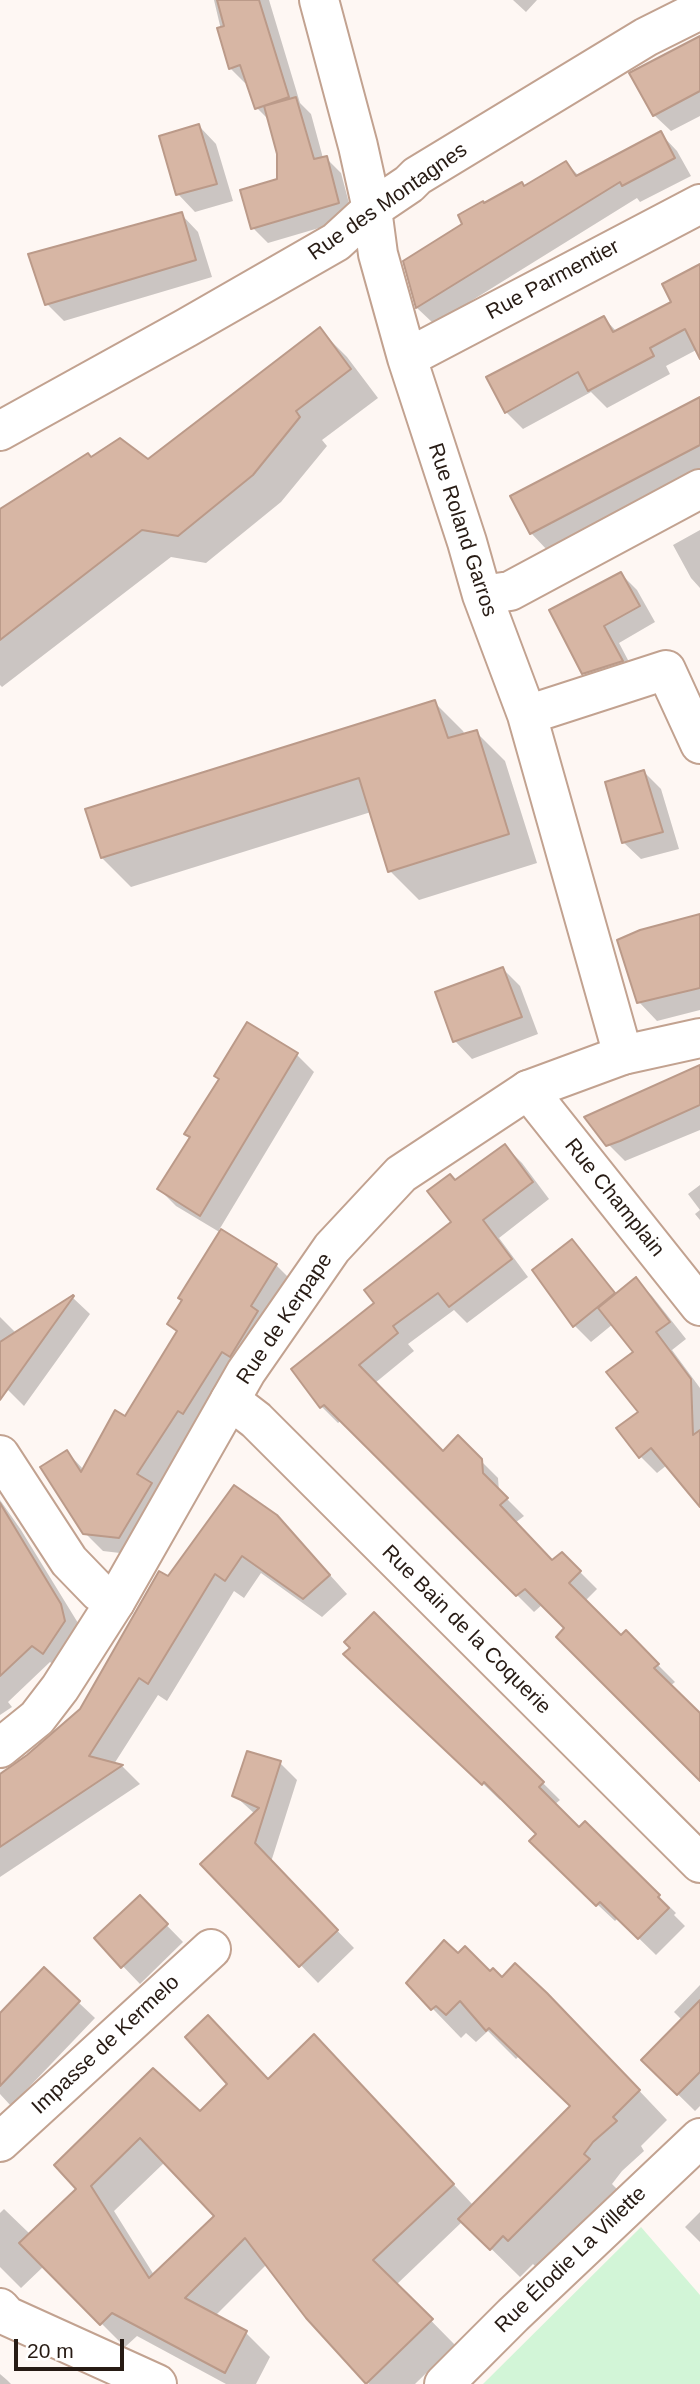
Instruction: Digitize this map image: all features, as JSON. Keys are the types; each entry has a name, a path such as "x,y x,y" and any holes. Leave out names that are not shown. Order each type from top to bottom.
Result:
{"street":[{"name":"Rue Roland Garros","path":"319,0 358,146 372,209 378,254 407,358 482,595 527,715 624,1055"},
{"name":"Rue des Montagnes","path":"0,431 175,335 336,242 372,209 428,169 646,37 700,10"},
{"name":"Rue Parmentier","path":"407,358 700,204"},
{"path":"482,595 510,591 700,489"},
{"path":"527,715 666,670 700,744"},
{"name":"Rue de Kerpape","path":"0,1748 37,1718 60,1688 115,1602 246,1372 332,1248 401,1174 528,1090 624,1055 700,1038"},
{"name":"Rue Champlain","path":"528,1090 700,1306"},
{"name":"Rue Bain de la Coquerie","path":"230,1400 245,1409 700,1863"},
{"path":"0,1455 69,1561 99,1592 115,1602"},
{"name":"Impasse de Kermelo","path":"0,2142 211,1948"},
{"name":"Rue Élodie La Villette","path":"444,2384 700,2138"},
{"path":"0,2308 7,2316 157,2384"}],"green space":[{"path":"641,2227 700,2295 700,2384 483,2384"}],"building":[{"path":"217,0 259,0 289,97 255,109 240,65 229,69 217,28 224,26"},
{"path":"700,36 700,91 653,116 629,73"},
{"path":"296,97 314,159 327,156 339,203 251,229 240,190 277,179 277,154 264,106"},
{"path":"199,124 217,184 176,195 159,136"},
{"path":"661,131 675,158 622,186 620,182 416,308 403,261 462,224 458,215 522,182 524,186 566,161 576,176"},
{"path":"182,212 196,260 45,305 28,254"},
{"path":"700,264 700,359 685,329 650,348 654,356 588,391 578,372 505,413 486,377 604,316 613,332 671,302 662,284"},
{"path":"320,327 351,369 296,411 300,417 253,475 178,536 142,530 0,640 0,509 88,453 91,457 120,438 148,459"},
{"path":"700,397 700,445 530,534 510,496"},
{"path":"621,572 640,606 604,626 623,661 582,674 549,610"},
{"path":"435,700 448,738 477,730 509,834 388,872 359,778 101,858 85,809"},
{"path":"644,770 663,832 622,843 605,782"},
{"path":"700,914 700,988 637,1003 617,940 640,930"},
{"path":"503,967 522,1017 453,1042 435,992"},
{"path":"247,1022 298,1053 200,1216 157,1189 190,1137 184,1134 219,1079 214,1076"},
{"path":"700,1065 700,1105 620,1141 606,1146 584,1117"},
{"path":"505,1144 533,1182 483,1220 512,1259 449,1307 438,1293 393,1326 398,1333 359,1365 443,1451 458,1435 482,1459 483,1473 508,1498 500,1505 552,1560 562,1552 581,1571 569,1583 621,1635 626,1630 659,1664 654,1668 700,1713 700,1781 556,1637 564,1628 525,1589 516,1596 324,1405 320,1408 291,1369 374,1303 364,1290 451,1222 427,1191 450,1174 455,1180"},
{"path":"221,1229 277,1264 251,1306 258,1311 230,1357 222,1352 183,1414 178,1411 137,1474 152,1483 119,1538 83,1534 40,1467 67,1450 81,1472 115,1410 125,1416 177,1331 167,1324 182,1300 178,1298"},
{"path":"572,1239 615,1293 573,1327 532,1270"},
{"path":"636,1277 670,1322 656,1332 691,1379 693,1435 700,1430 700,1507 651,1448 639,1458 616,1428 638,1412 606,1372 633,1352 598,1308"},
{"path":"74,1296 0,1400 0,1342"},
{"path":"234,1485 277,1515 330,1575 303,1599 242,1556 225,1581 215,1574 148,1684 139,1678 89,1756 123,1765 0,1847 0,1774 27,1755 80,1709 159,1571 168,1576"},
{"path":"0,1503 61,1604 65,1621 43,1654 32,1646 0,1676"},
{"path":"374,1612 544,1782 539,1787 579,1827 585,1821 660,1895 658,1897 669,1908 638,1939 600,1902 596,1906 529,1841 536,1834 484,1782 482,1785 343,1654 350,1648 344,1642"},
{"path":"247,1751 281,1761 255,1843 338,1930 299,1967 200,1864 259,1808 232,1796"},
{"path":"140,1895 168,1924 121,1968 94,1938"},
{"path":"444,1940 458,1953 465,1946 490,1971 493,1968 502,1977 515,1963 640,2090 613,2117 617,2121 593,2142 584,2154 590,2159 508,2241 503,2236 490,2250 458,2219 570,2106 489,2028 486,2031 460,2001 446,2015 436,2006 431,2010 406,1983"},
{"path":"44,1967 80,2001 0,2086 0,2013"},
{"path":"700,2000 700,2072 677,2095 641,2060"},
{"path":"208,2015 268,2079 314,2034 454,2184 373,2260 433,2319 366,2384 306,2318 245,2238 185,2298 247,2331 225,2373 112,2313 100,2325 19,2243 76,2189 54,2165 153,2068 200,2111 227,2084 185,2037","holes":["140,2138 214,2216 149,2278 91,2186"]}]}
